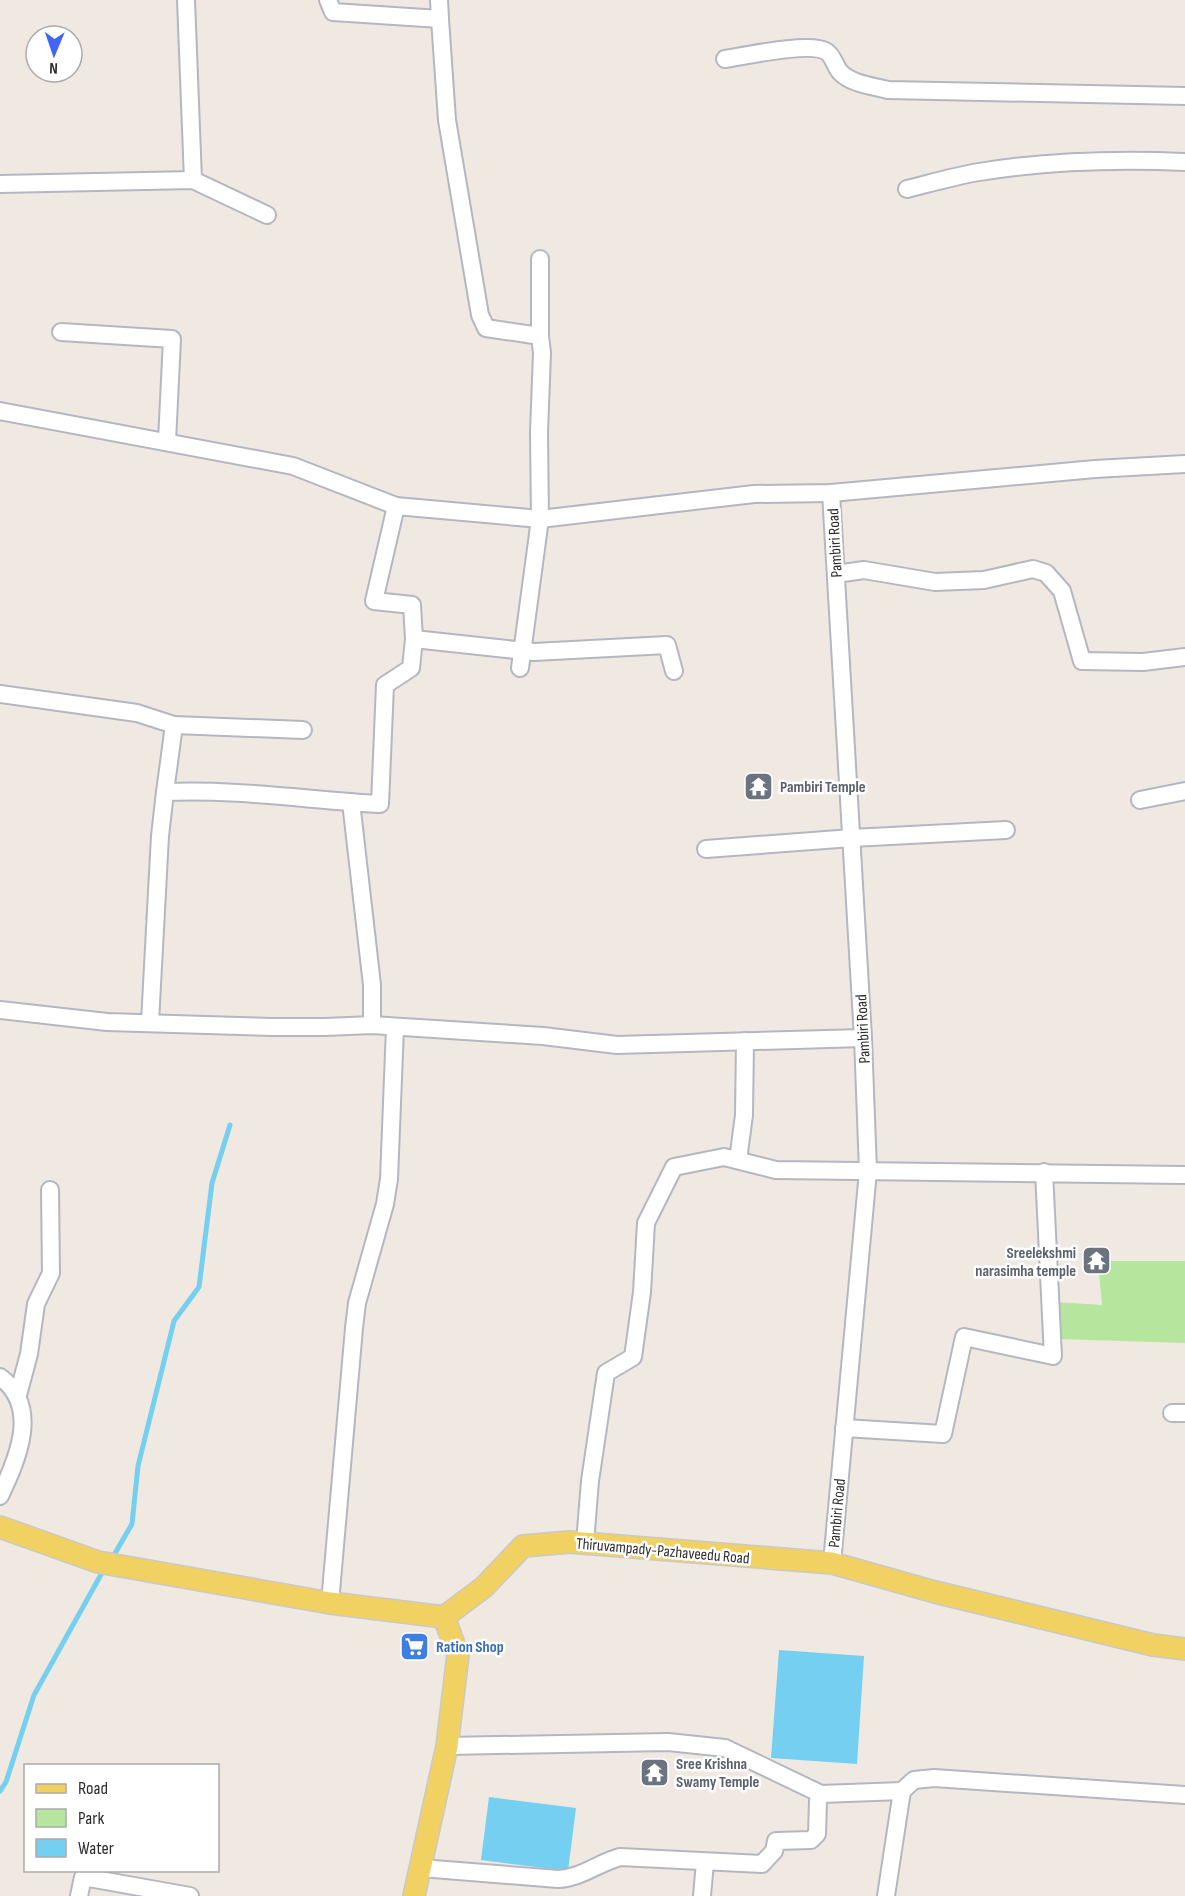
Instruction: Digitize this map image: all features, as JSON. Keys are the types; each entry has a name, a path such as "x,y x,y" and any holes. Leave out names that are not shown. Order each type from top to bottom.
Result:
{"main road":[{"path":"0,1527 98,1562 330,1603 444,1617 458,1655 447,1746 414,1896"},
{"name":"Thiruvampady-Pazhaveedu Road","path":"444,1617 484,1587 523,1546 570,1542 832,1563 935,1592 1153,1645 1185,1649"}],"street":[{"path":"186,0 194,180"},
{"path":"328,0 333,12 440,19"},
{"path":"439,0 447,120 480,315 486,328 540,336"},
{"path":"724,59 796,48 815,49 827,52 840,72 850,80 888,90 1185,96"},
{"path":"907,189 976,172 1028,165 1185,162"},
{"path":"0,184 194,180 267,214"},
{"path":"521,660 540,519 539,432 542,353 540,259"},
{"path":"61,332 172,339 167,441"},
{"path":"0,411 293,466 396,506 540,519 754,494 831,493 1095,469 1185,464"},
{"name":"Pambiri Road","path":"831,493 863,1038 868,1171 832,1563"},
{"path":"165,792 267,794 380,804 385,685 411,668 414,639 412,605 374,601 396,506"},
{"path":"836,574 864,570 934,582 984,580 1033,569 1046,573 1062,591 1082,661 1143,662 1185,657"},
{"path":"414,639 521,660 584,650 667,645 674,670"},
{"path":"0,694 137,712 174,725 303,730"},
{"path":"150,1022 160,836 174,725"},
{"path":"1140,800 1185,791"},
{"path":"351,802 372,985 372,1024"},
{"path":"706,849 1006,830"},
{"path":"0,1010 107,1022 272,1027 372,1024 543,1036 617,1045 863,1038"},
{"path":"330,1603 357,1303 385,1204 389,1179 395,1027"},
{"path":"738,1160 744,1114 745,1041"},
{"path":"585,1543 590,1481 606,1373 633,1357 642,1292 646,1223 674,1167 724,1157 776,1170 1185,1174"},
{"path":"844,1428 943,1434 964,1337 1053,1356 1044,1172"},
{"path":"18,1395 28,1354 36,1304 51,1273 50,1190"},
{"path":"0,1377 12,1386 18,1395 21,1407 21,1438 18,1452 0,1496"},
{"path":"447,1746 668,1742 725,1748 821,1794 902,1791"},
{"path":"885,1896 902,1791 914,1780 934,1778 1185,1795"},
{"path":"421,1868 559,1888 598,1864 620,1857 762,1864 774,1851 776,1841 811,1840 817,1834 818,1801 821,1794"},
{"path":"702,1896 705,1862"},
{"path":"79,1896 83,1877 190,1896"}],"green space":[{"path":"1098,1261 1185,1261 1185,1343 1058,1339 1055,1302 1102,1305"}],"water":[{"path":"779,1650 864,1656 857,1764 771,1758"},
{"path":"489,1797 576,1808 568,1871 481,1860"}],"waterway":[{"path":"114,1555 132,1524 138,1466 174,1321 199,1287 212,1183 230,1125"},
{"path":"0,1791 6,1782 34,1695 103,1571"}],"place":[{"name":"Pambiri Temple","path":"759,786"},
{"name":"Sreelekshmi narasimha temple","path":"1097,1261"},
{"name":"Ration Shop","path":"415,1646"},
{"name":"Sree Krishna Swamy Temple","path":"655,1772"}]}
